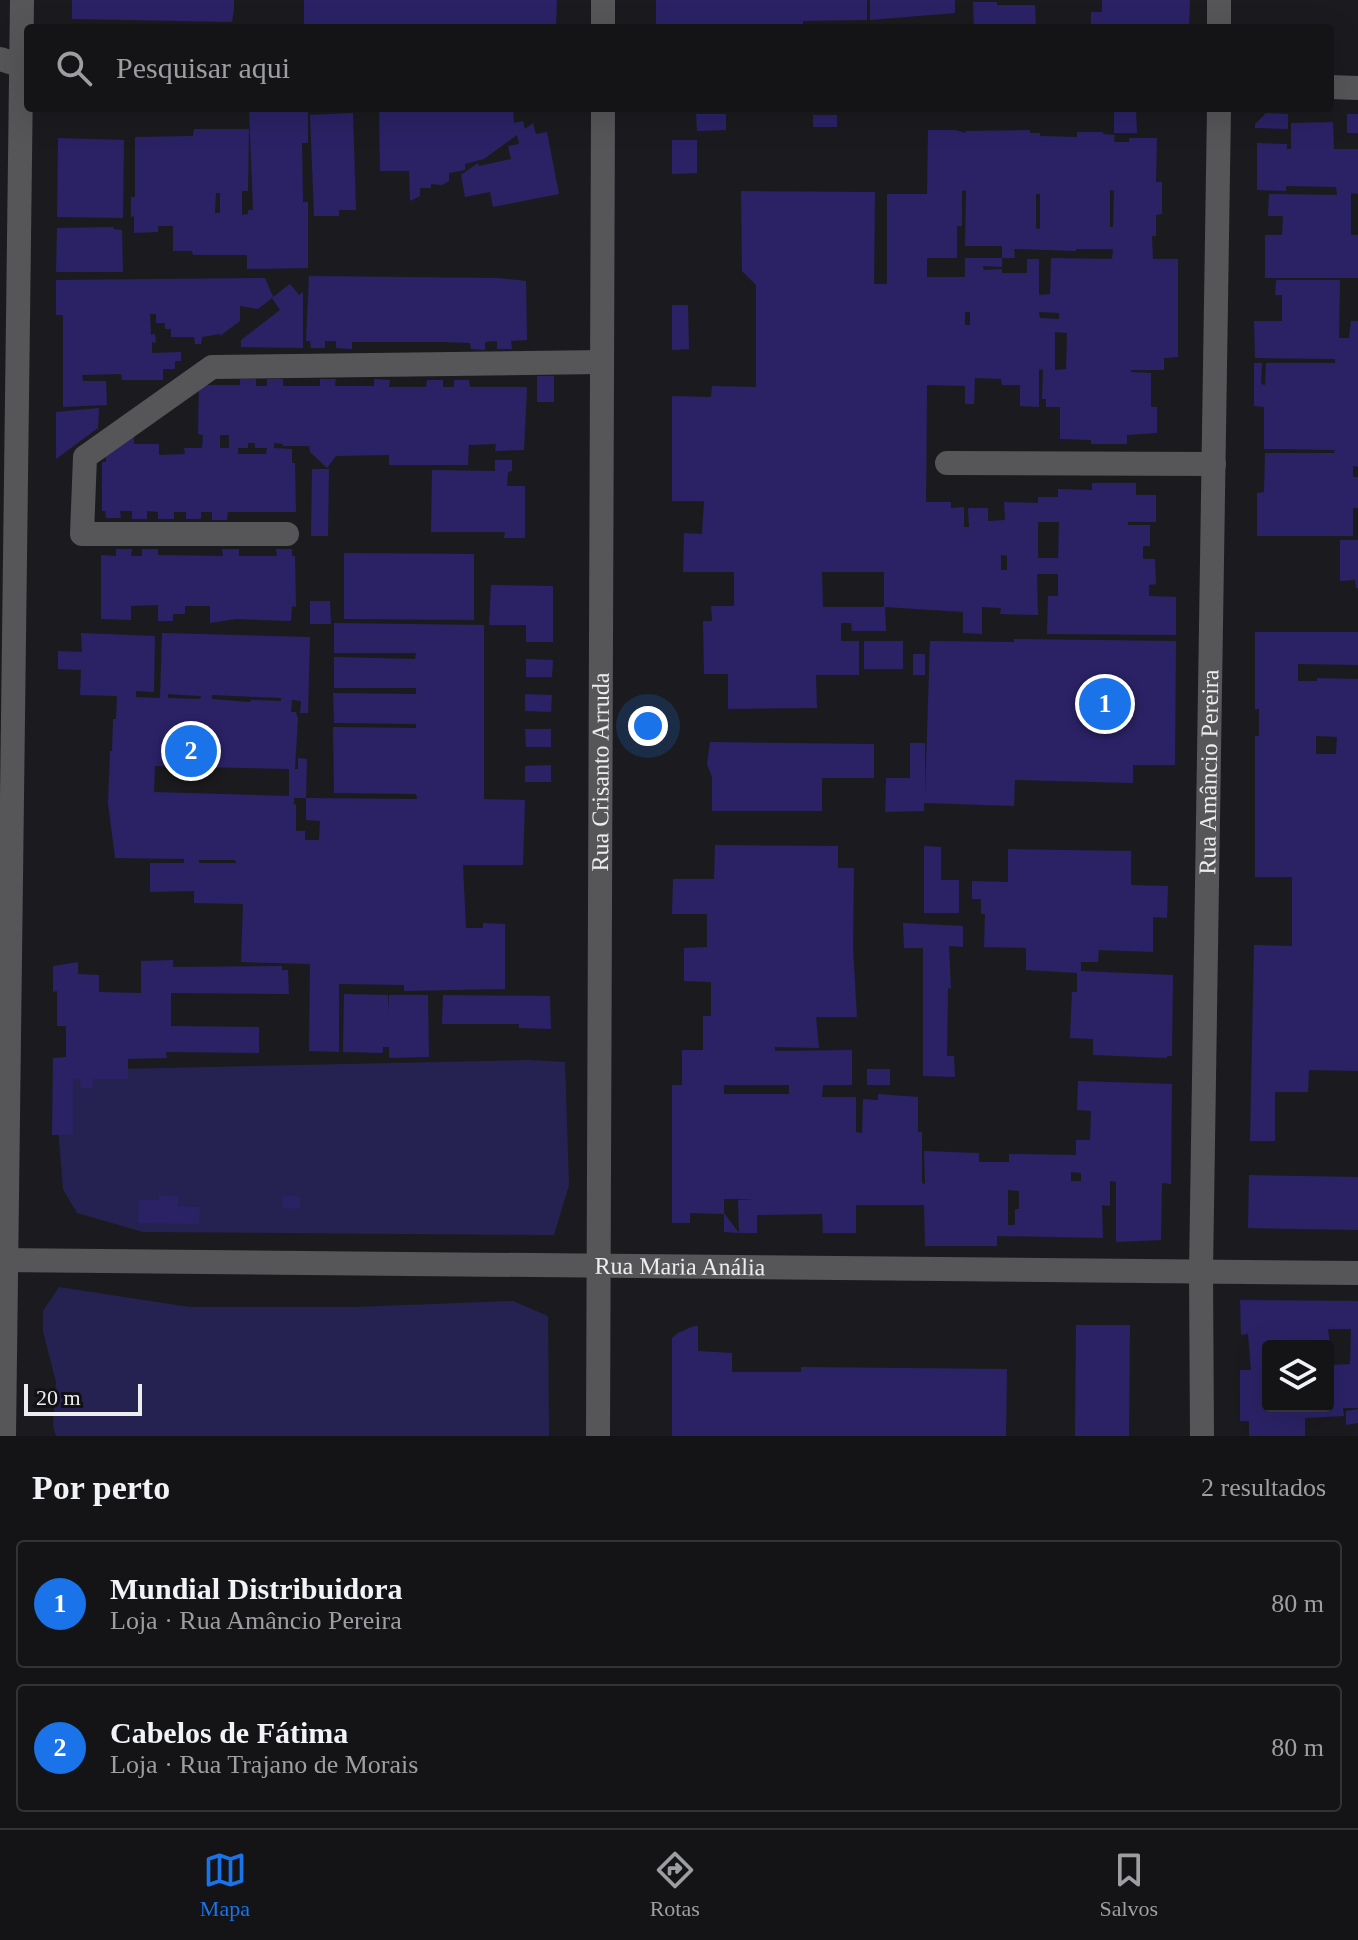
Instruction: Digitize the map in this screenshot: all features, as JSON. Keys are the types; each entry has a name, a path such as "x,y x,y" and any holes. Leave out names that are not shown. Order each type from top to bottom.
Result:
{"street":[{"path":"22,0 24,34"},
{"path":"603,0 603,24"},
{"path":"1219,0 1219,24"},
{"path":"0,59 24,67"},
{"path":"1334,87 1358,88"},
{"path":"4,1436 7,733 25,112"},
{"name":"Rua Crisanto Arruda","path":"598,1436 603,112"},
{"name":"Rua Amâncio Pereira","path":"1202,1436 1201,1272 1219,112"},
{"path":"287,534 82,534 85,457 212,367 602,362"},
{"path":"947,463 1214,464"},
{"name":"Rua Maria Anália","path":"3,1260 1358,1273"}],"shaded area":[{"path":"529,1060 565,1062 569,1185 554,1235 143,1232 77,1213 63,1189 56,1102 74,1070"},
{"path":"59,1287 189,1307 357,1307 513,1301 548,1316 549,1436 56,1436 53,1426 56,1382 43,1331 43,1311"}],"building":[{"path":"72,0 234,0 234,10 232,22 72,19"},
{"path":"304,0 557,0 556,24 304,24"},
{"path":"656,0 867,0 867,20 803,21 803,24 656,24"},
{"path":"870,0 955,0 955,13 870,20"},
{"path":"1102,0 1190,0 1189,24 1091,24 1091,12 1102,12"},
{"path":"973,2 1035,5 1036,24 974,24"},
{"path":"249,112 308,112 308,143 302,143 303,202 308,202 308,268 247,269 247,255 193,255 192,251 173,251 173,226 158,226 158,232 134,233 131,197 135,197 135,137 193,136 194,129 249,129 248,191 242,191 242,215 248,214 248,210 253,210","holes":["216,193 220,193 220,213 215,213"]},
{"path":"379,112 513,112 514,123 523,121 525,129 533,123 536,134 547,132 559,194 493,207 490,192 465,197 461,175 478,163 479,166 511,159 508,146 519,144 517,135 484,159 465,164 465,170 449,173 449,181 442,185 431,184 431,188 420,188 420,196 410,201 409,171 380,171"},
{"path":"1114,112 1136,112 1137,133 1114,133"},
{"path":"353,113 356,210 339,210 339,216 314,216 310,115"},
{"path":"1266,113 1288,114 1288,129 1255,128"},
{"path":"696,114 726,114 726,130 697,131"},
{"path":"1347,114 1358,114 1358,133 1347,133"},
{"path":"813,115 837,115 837,127 813,127"},
{"path":"1333,122 1334,149 1358,149 1358,194 1351,193 1351,235 1358,235 1358,278 1265,278 1265,235 1282,235 1283,216 1268,216 1269,194 1337,195 1336,187 1286,186 1286,191 1257,190 1257,143 1287,144 1287,149 1291,149 1291,123"},
{"path":"928,130 966,133 1030,130 1030,133 1040,133 1040,136 1077,137 1077,132 1103,132 1115,135 1114,142 1129,142 1129,138 1157,138 1156,182 1162,182 1162,214 1156,215 1156,236 1152,236 1153,259 1178,259 1178,357 1164,358 1164,370 1131,372 1151,373 1151,407 1157,407 1157,433 1127,435 1127,444 1091,444 1091,440 1060,439 1060,407 1046,407 1046,399 1042,399 1043,370 1039,369 1039,407 1020,406 1020,385 1002,385 1001,379 975,378 974,404 965,404 965,386 927,385 926,502 951,502 951,508 964,507 964,527 969,527 968,508 988,508 988,521 1005,520 1004,502 1038,503 1038,497 1058,497 1058,489 1092,490 1092,483 1136,483 1136,495 1156,495 1156,522 1128,522 1128,525 1150,525 1150,546 1143,546 1143,559 1155,559 1156,584 1149,585 1149,596 1176,597 1176,635 1047,634 1048,596 1058,596 1058,574 1037,574 1038,615 1000,614 1001,608 982,607 982,634 963,633 963,612 885,607 886,631 852,631 851,623 841,623 841,641 859,641 859,675 816,675 817,708 728,709 728,674 704,674 703,621 712,621 711,606 734,606 734,572 683,572 684,533 702,534 704,501 672,501 672,396 711,397 712,386 756,387 756,285 742,271 741,191 875,192 874,284 887,284 887,194 927,194","holes":["966,190 965,246 1002,246 1002,258 965,258 965,277 927,277 927,258 957,258 957,226 962,226 962,191","1110,190 1114,191 1113,227 1110,227","1036,194 1040,194 1040,229 1036,228","1014,249 1113,249 1112,259 1051,258 1050,294 1039,295 1039,259 1027,259 1027,273 984,270 983,266 1002,267 1002,258 1015,258","965,312 970,312 970,325 965,325","1039,312 1059,313 1059,319 1040,318","1055,332 1067,333 1066,369 1055,370","1038,522 1059,522 1058,558 1038,558","1001,555 1007,556 1007,570 1001,570","822,572 884,572 884,607 823,607"]},
{"path":"58,138 124,140 123,218 57,217"},
{"path":"672,140 697,140 697,173 672,174"},
{"path":"114,227 122,230 123,272 56,272 57,228"},
{"path":"309,276 526,281 527,340 511,341 512,349 497,349 497,341 485,342 485,350 471,349 470,343 443,342 352,342 352,349 336,348 336,341 325,341 325,348 311,348 310,341 306,341"},
{"path":"265,278 273,297 290,284 299,295 303,292 303,348 241,347 241,340 280,310 272,298 258,309 240,306 240,321 220,336 202,337 201,344 195,344 194,337 171,337 171,329 165,329 165,323 156,323 156,314 150,314 151,335 155,334 156,343 152,342 152,353 181,352 181,361 175,361 175,369 163,369 163,380 122,380 121,374 82,375 83,381 106,381 107,405 63,407 63,315 56,315 56,280"},
{"path":"1276,280 1340,280 1339,338 1349,338 1351,321 1358,321 1358,467 1353,466 1353,477 1358,477 1358,508 1353,508 1353,536 1257,536 1257,493 1264,492 1265,453 1334,453 1335,450 1264,449 1264,407 1254,406 1254,363 1262,363 1261,384 1265,385 1266,363 1335,363 1335,359 1255,358 1254,321 1282,321 1282,295 1275,295"},
{"path":"672,305 688,305 689,349 672,350"},
{"path":"537,376 554,376 554,402 537,402"},
{"path":"240,379 256,379 256,386 267,386 267,379 283,379 283,386 320,386 320,379 336,379 335,386 374,386 374,379 390,380 389,387 426,387 427,380 443,380 443,387 454,387 454,380 469,380 470,387 527,387 524,450 495,451 496,444 469,445 468,465 389,465 389,455 336,456 327,468 310,452 309,446 274,443 274,448 292,449 296,512 228,512 227,520 212,520 212,512 201,512 201,519 186,519 186,512 174,512 174,519 158,519 158,512 147,511 147,519 132,519 132,511 120,511 121,518 106,518 105,511 102,511 102,462 106,462 106,456 134,436 134,444 159,444 159,455 185,454 184,448 202,448 203,435 198,434 199,385 240,385","holes":["220,435 229,435 229,448 220,448","248,443 255,443 255,448 267,448 266,454 238,454 238,448 248,448"]},
{"path":"99,408 98,428 56,459 56,412"},
{"path":"495,460 512,460 507,486 525,486 525,538 504,538 505,532 431,532 432,470 495,471"},
{"path":"312,469 329,469 328,536 311,536"},
{"path":"1340,540 1358,540 1358,588 1355,580 1340,581"},
{"path":"116,549 132,549 131,556 142,556 142,549 158,549 158,555 223,556 222,549 239,549 239,556 277,556 276,549 292,549 292,556 295,556 296,607 292,606 291,621 236,619 210,623 210,606 185,606 185,614 173,614 173,621 158,621 158,605 131,606 131,620 101,619 101,555 116,556"},
{"path":"344,553 474,554 474,620 344,619"},
{"path":"491,585 553,586 553,642 526,642 526,625 489,625"},
{"path":"310,601 330,601 331,624 310,624"},
{"path":"334,623 484,625 484,799 525,800 523,865 463,865 466,928 483,928 483,923 505,924 505,989 404,991 404,985 339,984 339,1052 309,1051 310,964 241,962 243,904 194,903 194,891 150,892 150,863 184,863 184,859 115,858 108,803 117,696 80,695 81,670 58,669 58,651 82,652 81,633 155,636 154,692 136,691 136,697 160,698 162,633 310,637 308,713 300,713 301,701 292,700 291,712 296,712 298,719 295,769 298,769 298,758 307,759 306,798 417,799 416,794 334,793 333,727 416,728 416,724 334,723 333,693 416,694 416,688 334,688 334,657 415,659 416,653 334,653","holes":["168,694 201,696 200,699 168,698","212,695 281,698 281,701 212,699","155,766 289,769 289,796 154,792","294,798 306,798 306,820 320,821 319,840 305,840 305,831 296,831","199,860 235,860 236,863 199,863"]},
{"path":"1255,632 1358,632 1358,665 1298,664 1298,681 1358,679 1358,1071 1309,1070 1308,1092 1275,1092 1275,1141 1250,1141 1254,945 1292,946 1292,877 1255,877 1255,736 1259,736 1259,709 1255,709","holes":["1316,736 1337,737 1336,754 1316,754"]},
{"path":"1014,639 1176,641 1175,765 1133,765 1133,783 1015,780 1014,806 924,803 924,811 885,812 886,778 910,778 910,743 925,743 925,796 930,641 1014,642"},
{"path":"864,641 903,641 903,669 864,669"},
{"path":"913,654 925,654 925,675 913,675"},
{"path":"526,659 553,660 552,677 526,677"},
{"path":"525,694 552,695 551,712 525,711"},
{"path":"525,729 551,729 551,747 526,747"},
{"path":"710,742 874,744 874,778 822,778 822,811 712,811 712,777 707,764"},
{"path":"551,765 551,782 525,782 525,766"},
{"path":"715,845 838,846 838,868 854,868 853,948 857,1017 816,1017 819,1048 775,1047 775,1051 852,1050 852,1085 823,1085 822,1097 856,1097 856,1132 862,1133 863,1099 878,1100 878,1094 918,1097 922,1183 925,1184 924,1151 979,1153 979,1162 1009,1162 1009,1154 1076,1155 1076,1140 1090,1140 1091,1111 1077,1110 1078,1081 1172,1084 1171,1184 1162,1183 1161,1240 1116,1242 1116,1182 1110,1181 1110,1206 1102,1205 1103,1238 997,1236 997,1246 925,1246 924,1205 856,1205 856,1233 823,1233 822,1214 757,1215 757,1233 739,1233 724,1232 724,1214 690,1213 690,1223 672,1223 672,1085 682,1085 682,1050 703,1050 703,1016 711,1016 711,982 684,981 684,948 707,947 707,914 672,914 673,879 714,879","holes":["724,1085 789,1085 789,1094 724,1094","1071,1172 1081,1173 1081,1181 1071,1181","1008,1190 1019,1191 1015,1225 1008,1225","724,1199 757,1199 738,1200 739,1233 724,1213"]},
{"path":"924,846 941,847 941,880 959,880 959,913 924,913"},
{"path":"1008,849 1131,851 1131,885 1168,886 1167,918 1153,917 1153,952 1099,950 1098,962 1081,962 1081,971 1173,975 1172,1056 1093,1055 1093,1039 1070,1038 1072,992 1077,992 1077,973 1026,970 1026,948 984,947 985,914 981,914 981,899 972,899 972,881 1008,882"},
{"path":"903,923 963,926 963,947 949,946 951,989 948,988 947,1056 954,1056 955,1077 923,1076 923,948 904,948"},
{"path":"173,960 173,967 282,966 282,970 288,970 289,994 171,993 171,1026 259,1027 259,1053 166,1052 167,1058 128,1059 128,1079 92,1079 93,1088 80,1088 81,1079 73,1079 73,1134 52,1135 53,1058 66,1057 66,1026 57,1026 53,966 78,962 78,974 99,975 99,992 141,993 141,961"},
{"path":"344,994 388,995 388,1012 389,995 428,995 429,1057 389,1058 389,1047 383,1047 383,1053 343,1052"},
{"path":"443,995 550,996 551,1029 519,1028 519,1024 442,1024"},
{"path":"867,1069 890,1069 890,1085 867,1085"},
{"path":"1249,1175 1358,1177 1358,1230 1248,1228"},
{"path":"159,1195 178,1196 178,1206 200,1207 199,1224 138,1223 139,1200 159,1200"},
{"path":"283,1196 300,1197 300,1209 282,1208"},
{"path":"1240,1300 1358,1301 1358,1408 1343,1408 1344,1416 1305,1418 1305,1436 1249,1436 1249,1421 1240,1421 1240,1370 1251,1370 1248,1334 1241,1335"},
{"path":"1076,1325 1130,1325 1129,1436 1075,1436"},
{"path":"698,1326 698,1351 732,1353 732,1372 801,1372 801,1367 1007,1369 1006,1436 672,1436 672,1338"},
{"path":"1358,1409 1358,1423 1346,1425 1346,1411"}],"place":[{"name":"Mundial Distribuidora","path":"1105,704"},
{"name":"Cabelos de Fátima","path":"191,751"}]}
